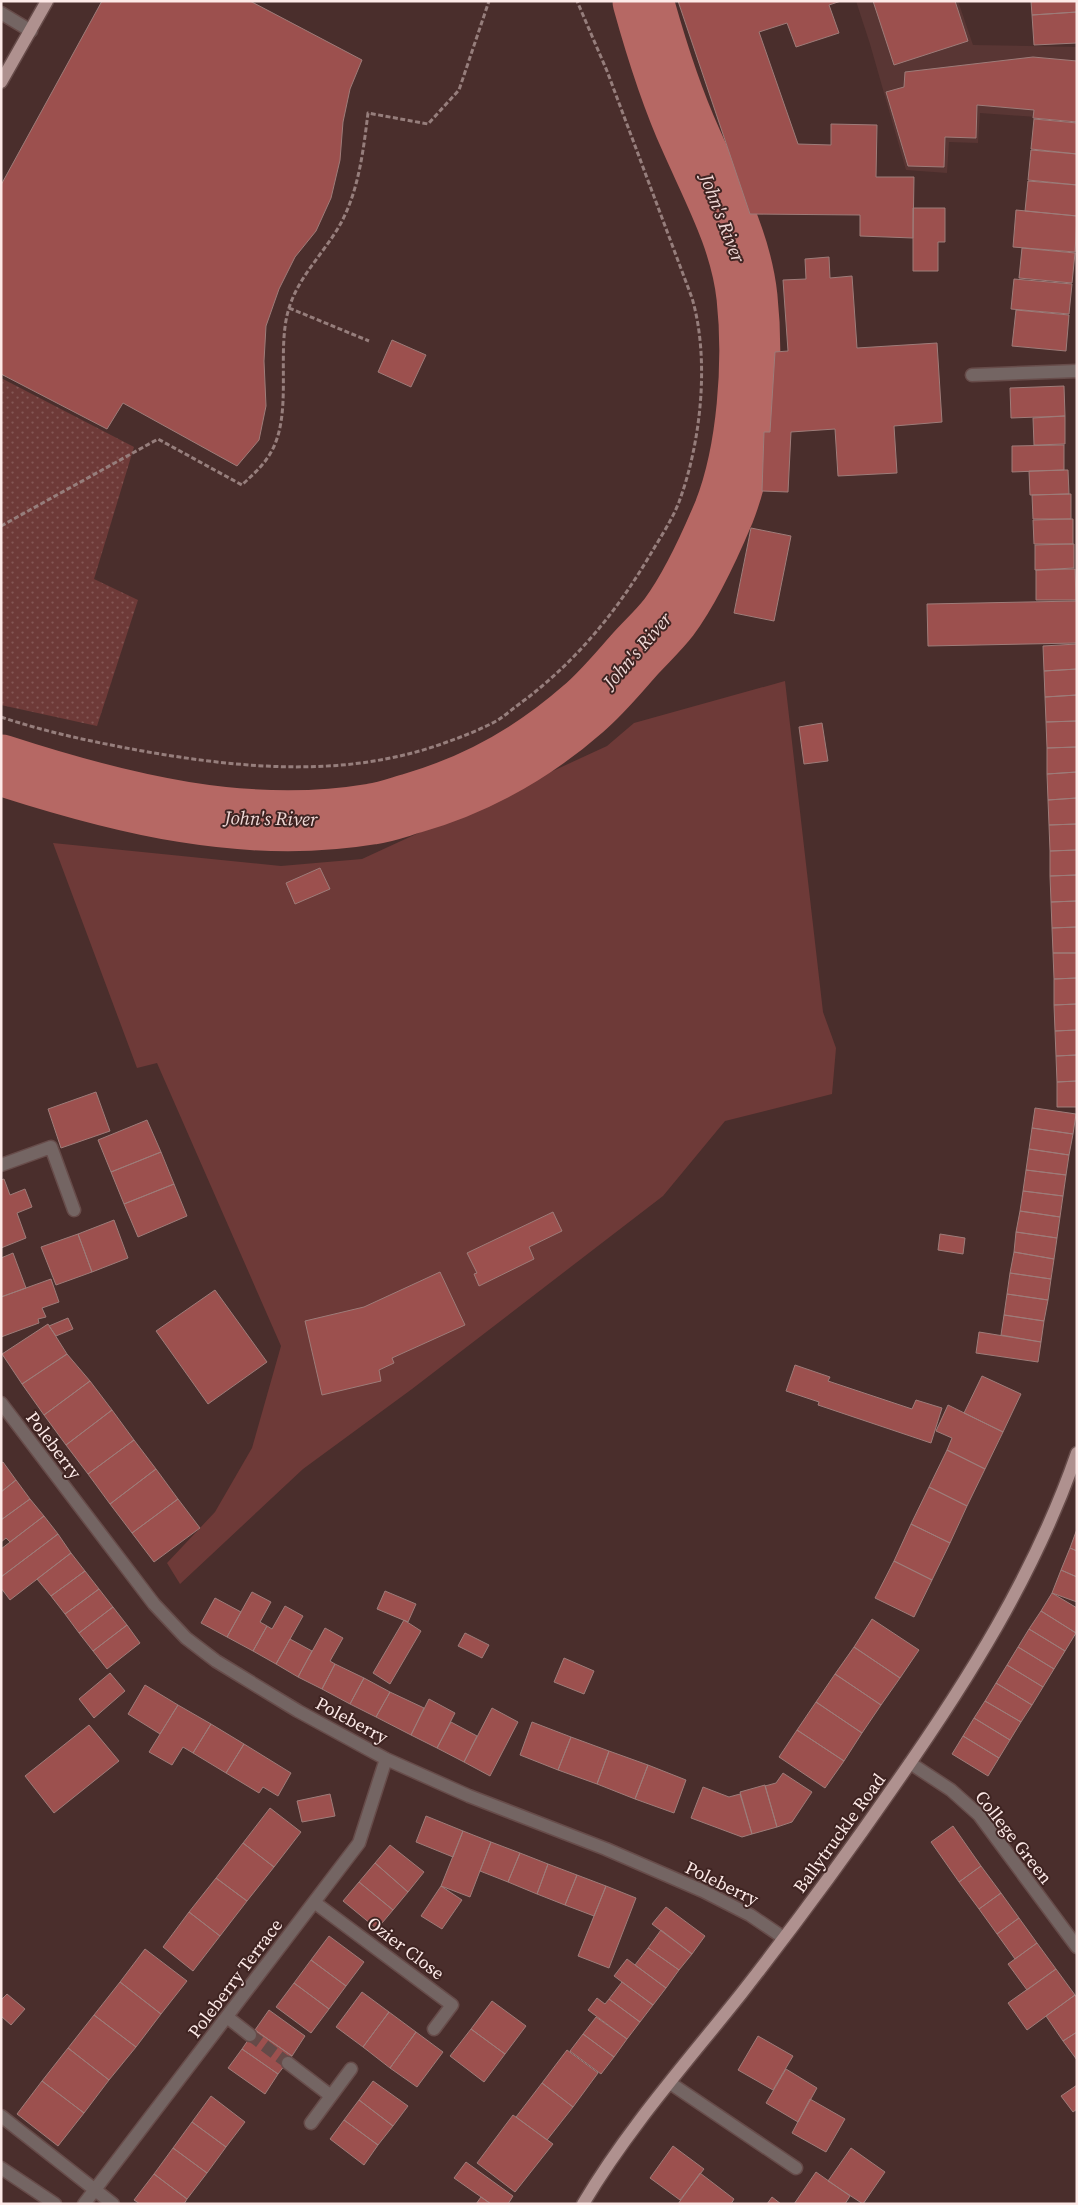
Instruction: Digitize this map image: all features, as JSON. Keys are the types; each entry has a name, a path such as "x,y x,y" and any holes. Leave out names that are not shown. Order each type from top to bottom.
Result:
{"main road":[{"path":"1,82 47,1"},
{"name":"Ballytruckle Road","path":"583,2204 623,2144 825,1884 910,1763 975,1663 1018,1590 1045,1536 1077,1453"}],"street":[{"path":"1,13 31,31"},
{"path":"972,375 1077,371"},
{"path":"1,1165 51,1148 74,1210"},
{"name":"Poleberry","path":"1,1402 154,1604 186,1638 216,1661 264,1692 330,1730 386,1758 469,1796 606,1849 703,1891 750,1914 784,1938"},
{"name":"Poleberry Terrace","path":"84,2204 359,1843 386,1758"},
{"name":"College Green","path":"910,1763 952,1790 979,1815 1077,1948"},
{"name":"Ozier Close","path":"314,1902 452,2005 434,2029"},
{"path":"227,2017 250,2035"},
{"path":"288,2063 331,2096"},
{"path":"311,2123 351,2069"},
{"path":"670,2083 796,2168"},
{"path":"1,2116 113,2204"},
{"path":"1,2168 55,2204"}],"path":[{"path":"1,526 158,439 242,485 257,471 270,456 282,415 283,348 289,308 306,273 336,232 348,210 361,161 368,113 428,124 459,90 489,1"},
{"path":"1,717 63,736 194,760 248,766 303,768 383,761 429,749 464,736 498,720 566,666 596,633 646,562 678,503 694,446 702,367 699,324 692,298 607,71 577,1"},
{"path":"289,308 369,341"}],"shaded area":[{"path":"856,1 958,1 973,45 1077,47 1077,120 980,113 978,143 949,142 947,173 906,170"},
{"path":"1,378 134,447 94,579 138,600 97,726 1,705"},
{"path":"785,681 823,1012 836,1048 832,1094 725,1121 663,1196 412,1389 303,1469 180,1584 167,1563 215,1512 252,1448 281,1346 157,1063 137,1068 53,843 281,866 362,859 607,746 634,723"}],"building":[{"path":"102,1 250,1 362,60 350,89 343,122 340,160 331,198 316,231 295,257 279,289 266,326 264,361 266,406 259,440 237,466 123,403 107,429 1,374 1,185"},
{"path":"678,1 841,1 829,5 839,33 796,47 787,23 759,32 798,144 831,145 831,124 877,125 876,177 914,177 913,238 860,236 860,215 750,214"},
{"path":"873,1 955,1 968,41 894,65"},
{"path":"1031,1 1077,1 1077,12 1032,15"},
{"path":"1077,12 1077,43 1034,45 1032,15"},
{"path":"1033,57 1077,61 1077,122 1033,118 1034,110 977,105 976,138 945,137 944,167 908,166 886,92 904,87 905,72"},
{"path":"1034,119 1077,123 1077,154 1031,149"},
{"path":"1031,150 1077,154 1077,185 1028,180"},
{"path":"1028,181 1077,185 1077,216 1025,211"},
{"path":"913,208 945,208 945,242 938,242 938,271 913,271"},
{"path":"1016,210 1077,216 1075,252 1013,247"},
{"path":"1022,248 1075,253 1072,283 1019,278"},
{"path":"829,257 830,278 852,276 857,348 937,343 942,422 894,426 897,473 838,476 835,429 791,432 788,492 762,491 764,432 770,432 775,352 788,351 783,280 806,279 805,259"},
{"path":"1014,279 1072,284 1069,314 1011,309"},
{"path":"1016,310 1069,315 1066,351 1012,346"},
{"path":"392,340 426,355 411,387 378,372"},
{"path":"1064,386 1065,416 1011,418 1010,388"},
{"path":"1065,416 1065,444 1034,445 1033,418"},
{"path":"1064,445 1064,470 1012,472 1012,446"},
{"path":"1068,470 1069,494 1030,495 1029,471"},
{"path":"1071,494 1071,519 1033,519 1032,495"},
{"path":"1073,519 1073,544 1034,544 1033,520"},
{"path":"751,528 791,536 774,621 734,613"},
{"path":"1074,544 1074,568 1035,570 1035,545"},
{"path":"1075,569 1076,600 1036,600 1036,570"},
{"path":"1077,601 1077,643 928,646 927,604"},
{"path":"1077,644 1077,669 1044,671 1043,646"},
{"path":"1077,669 1077,695 1045,697 1044,671"},
{"path":"1077,695 1077,721 1046,722 1045,697"},
{"path":"1077,721 1077,747 1047,748 1046,722"},
{"path":"822,723 828,761 804,764 799,727"},
{"path":"1077,747 1077,772 1047,774 1047,748"},
{"path":"1077,772 1077,798 1048,800 1047,774"},
{"path":"1077,798 1077,824 1049,825 1048,800"},
{"path":"1077,824 1077,850 1050,851 1049,825"},
{"path":"1077,850 1077,875 1050,876 1050,851"},
{"path":"320,868 330,889 295,904 286,883"},
{"path":"1077,875 1077,901 1051,902 1050,876"},
{"path":"1077,901 1077,927 1052,928 1051,902"},
{"path":"1077,927 1077,953 1053,953 1052,928"},
{"path":"1053,953 1077,953 1077,978 1054,979"},
{"path":"1077,978 1077,1004 1054,1005 1054,979"},
{"path":"1077,1004 1077,1030 1055,1031 1054,1005"},
{"path":"1077,1030 1077,1055 1056,1056 1055,1031"},
{"path":"1077,1055 1077,1081 1057,1082 1056,1056"},
{"path":"1077,1081 1077,1107 1057,1107 1057,1082"},
{"path":"96,1092 110,1131 61,1148 48,1109"},
{"path":"1035,1108 1076,1114 1073,1134 1032,1128"},
{"path":"147,1120 161,1152 111,1172 98,1140"},
{"path":"1032,1128 1073,1134 1069,1155 1029,1149"},
{"path":"1029,1149 1069,1155 1066,1175 1026,1170"},
{"path":"161,1152 174,1184 124,1204 111,1172"},
{"path":"1026,1170 1066,1175 1063,1196 1023,1191"},
{"path":"4,1179 10,1195 25,1189 32,1207 17,1213 26,1238 1,1248 1,1180"},
{"path":"174,1184 187,1216 138,1237 124,1204"},
{"path":"1023,1191 1063,1196 1060,1217 1020,1211"},
{"path":"1020,1211 1060,1217 1057,1238 1016,1232"},
{"path":"553,1212 562,1231 529,1247 534,1259 479,1286 474,1274 477,1273 467,1253"},
{"path":"114,1220 128,1258 92,1272 78,1234"},
{"path":"1016,1232 1057,1238 1054,1259 1014,1252"},
{"path":"78,1234 92,1272 56,1285 41,1247"},
{"path":"940,1234 965,1238 963,1254 938,1250"},
{"path":"1014,1252 1054,1259 1051,1279 1010,1273"},
{"path":"13,1253 26,1288 1,1297 1,1258"},
{"path":"440,1272 465,1325 392,1358 394,1363 379,1370 381,1381 322,1395 305,1321 364,1307"},
{"path":"1010,1273 1051,1279 1048,1300 1007,1294"},
{"path":"51,1279 59,1302 42,1308 46,1317 38,1319 39,1323 1,1337 1,1297"},
{"path":"215,1290 267,1362 208,1404 156,1331"},
{"path":"1007,1294 1048,1300 1044,1321 1004,1315"},
{"path":"1004,1315 1044,1321 1041,1342 1001,1335"},
{"path":"68,1318 73,1329 56,1336 49,1326"},
{"path":"48,1324 67,1354 22,1384 2,1354"},
{"path":"979,1332 1041,1342 1038,1362 976,1353"},
{"path":"67,1354 90,1381 44,1415 22,1384"},
{"path":"795,1365 830,1377 828,1381 912,1409 916,1400 942,1408 931,1443 818,1405 819,1402 786,1391"},
{"path":"982,1376 1021,1394 1003,1432 964,1413"},
{"path":"90,1381 112,1410 66,1445 44,1415"},
{"path":"948,1405 1003,1432 985,1469 947,1450 952,1438 936,1431"},
{"path":"112,1410 134,1440 88,1474 66,1445"},
{"path":"134,1440 156,1469 110,1504 88,1474"},
{"path":"947,1450 985,1469 967,1506 929,1487"},
{"path":"3,1462 16,1480 1,1492 1,1463"},
{"path":"156,1469 178,1499 132,1533 110,1504"},
{"path":"16,1480 30,1499 1,1520 1,1492"},
{"path":"929,1487 967,1506 950,1543 911,1524"},
{"path":"30,1499 44,1516 10,1542 6,1538 1,1542 1,1520"},
{"path":"178,1499 200,1528 154,1562 132,1533"},
{"path":"44,1516 58,1534 1,1577 1,1549"},
{"path":"911,1524 950,1543 932,1580 894,1561"},
{"path":"1077,1529 1077,1551 1070,1548"},
{"path":"58,1534 71,1553 10,1600 1,1588 1,1577"},
{"path":"1070,1548 1077,1551 1077,1577 1061,1570"},
{"path":"71,1553 85,1571 51,1596 37,1579"},
{"path":"894,1561 932,1580 914,1617 875,1598"},
{"path":"1061,1570 1077,1577 1077,1602 1052,1593"},
{"path":"85,1571 99,1589 65,1614 51,1596"},
{"path":"99,1589 113,1607 79,1633 65,1614"},
{"path":"385,1591 416,1604 408,1622 377,1609"},
{"path":"252,1592 271,1602 260,1622 267,1626 253,1651 227,1637"},
{"path":"1052,1593 1077,1608 1076,1633 1041,1611"},
{"path":"215,1598 241,1612 227,1637 201,1623"},
{"path":"285,1606 303,1616 276,1664 253,1651 267,1626 272,1629"},
{"path":"113,1607 127,1625 93,1651 79,1633"},
{"path":"1041,1611 1076,1633 1065,1651 1029,1629"},
{"path":"872,1619 919,1650 900,1678 854,1647"},
{"path":"404,1620 421,1631 390,1684 373,1673"},
{"path":"127,1625 140,1643 107,1669 93,1651"},
{"path":"325,1628 343,1638 330,1661 335,1664 322,1689 298,1677"},
{"path":"1029,1629 1065,1651 1054,1669 1018,1647"},
{"path":"465,1633 489,1645 482,1658 458,1646"},
{"path":"290,1639 312,1651 298,1677 276,1664"},
{"path":"854,1647 900,1678 881,1705 835,1674"},
{"path":"1018,1647 1054,1669 1043,1687 1007,1665"},
{"path":"564,1658 594,1671 584,1694 554,1682"},
{"path":"335,1664 364,1678 350,1704 322,1689"},
{"path":"1007,1665 1043,1687 1032,1705 996,1683"},
{"path":"110,1673 125,1691 94,1718 79,1699"},
{"path":"835,1674 881,1705 862,1733 816,1702"},
{"path":"364,1678 390,1692 376,1717 350,1704"},
{"path":"996,1683 1032,1705 1021,1722 985,1701"},
{"path":"145,1685 178,1705 160,1734 128,1714"},
{"path":"390,1692 424,1708 411,1735 376,1717"},
{"path":"429,1699 455,1713 437,1748 411,1735"},
{"path":"985,1701 1021,1722 1010,1740 974,1718"},
{"path":"816,1702 862,1733 844,1761 797,1730"},
{"path":"178,1705 211,1724 193,1753 183,1747 172,1765 149,1752"},
{"path":"492,1708 518,1722 490,1776 464,1762"},
{"path":"974,1718 1010,1740 999,1758 963,1736"},
{"path":"451,1722 477,1736 464,1762 437,1748"},
{"path":"532,1722 571,1737 558,1770 520,1755"},
{"path":"211,1724 244,1744 226,1773 193,1753"},
{"path":"89,1725 119,1761 54,1813 25,1776"},
{"path":"797,1730 844,1761 825,1788 779,1757"},
{"path":"963,1736 999,1758 988,1776 952,1754"},
{"path":"571,1737 609,1751 597,1784 558,1770"},
{"path":"244,1744 291,1773 278,1796 263,1787 259,1793 226,1773"},
{"path":"609,1751 648,1765 635,1799 597,1784"},
{"path":"648,1765 686,1780 674,1813 635,1799"},
{"path":"783,1773 812,1792 792,1822 777,1827 765,1786 776,1783"},
{"path":"765,1785 777,1827 752,1834 740,1792"},
{"path":"703,1787 729,1797 740,1794 752,1834 742,1837 691,1818"},
{"path":"330,1794 335,1816 302,1822 297,1801"},
{"path":"270,1808 301,1832 274,1867 243,1843"},
{"path":"426,1816 463,1831 453,1857 416,1842"},
{"path":"953,1826 981,1866 959,1882 931,1842"},
{"path":"463,1831 491,1842 470,1897 441,1886"},
{"path":"491,1842 520,1853 508,1882 480,1871"},
{"path":"243,1843 274,1867 247,1901 216,1878"},
{"path":"390,1845 424,1872 408,1892 375,1863"},
{"path":"520,1853 548,1864 537,1894 508,1882"},
{"path":"375,1863 408,1892 393,1910 359,1882"},
{"path":"548,1864 577,1875 565,1905 537,1894"},
{"path":"981,1866 1001,1893 979,1909 959,1882"},
{"path":"577,1875 606,1886 594,1916 565,1905"},
{"path":"216,1878 247,1901 220,1936 189,1912"},
{"path":"359,1882 393,1910 377,1929 343,1901"},
{"path":"441,1886 462,1900 442,1929 421,1916"},
{"path":"606,1886 636,1898 609,1968 578,1956"},
{"path":"1001,1893 1019,1918 997,1934 979,1909"},
{"path":"666,1907 705,1936 692,1954 652,1924"},
{"path":"189,1912 220,1936 193,1971 163,1947"},
{"path":"1019,1918 1037,1943 1015,1959 997,1934"},
{"path":"661,1930 692,1954 679,1970 648,1948"},
{"path":"329,1936 364,1962 346,1986 311,1960"},
{"path":"1037,1943 1056,1969 1027,1990 1008,1964"},
{"path":"648,1948 679,1970 666,1988 635,1965"},
{"path":"145,1949 187,1981 161,2014 120,1982"},
{"path":"627,1959 666,1988 653,2005 614,1976"},
{"path":"311,1960 346,1986 329,2009 294,1983"},
{"path":"1056,1969 1075,1995 1027,2030 1008,2003"},
{"path":"120,1982 161,2014 136,2047 94,2015"},
{"path":"622,1982 653,2005 640,2022 609,1999"},
{"path":"294,1983 329,2009 311,2033 276,2007"},
{"path":"362,1992 389,2012 363,2047 336,2027"},
{"path":"7,1994 25,2009 11,2025 1,2016 1,2000"},
{"path":"1075,1995 1077,1998 1077,2032 1063,2041 1046,2016"},
{"path":"597,1998 605,2004 609,1999 640,2022 627,2039 588,2010"},
{"path":"492,2001 526,2026 505,2054 471,2029"},
{"path":"269,2010 305,2036 292,2056 255,2030"},
{"path":"389,2012 416,2032 390,2068 363,2047"},
{"path":"94,2015 136,2047 109,2080 68,2048"},
{"path":"596,2017 627,2039 614,2057 583,2034"},
{"path":"471,2029 505,2054 484,2082 450,2056"},
{"path":"255,2030 292,2056 278,2074 242,2049"},
{"path":"416,2032 443,2052 417,2087 390,2068"},
{"path":"1077,2032 1077,2060 1063,2041"},
{"path":"583,2034 614,2057 601,2074 570,2051"},
{"path":"758,2036 793,2056 773,2090 738,2070"},
{"path":"68,2048 109,2080 84,2113 42,2081"},
{"path":"242,2049 278,2074 265,2094 228,2068"},
{"path":"567,2050 598,2073 573,2107 542,2083"},
{"path":"786,2069 817,2088 798,2122 766,2103"},
{"path":"42,2081 84,2113 58,2146 17,2114"},
{"path":"373,2081 408,2106 393,2126 359,2100"},
{"path":"542,2083 573,2107 547,2140 516,2117"},
{"path":"1077,2085 1077,2109 1073,2112 1061,2096"},
{"path":"211,2096 245,2122 226,2147 192,2122"},
{"path":"810,2099 845,2119 826,2152 792,2133"},
{"path":"359,2100 393,2126 378,2145 344,2120"},
{"path":"513,2115 553,2144 515,2192 477,2163"},
{"path":"344,2120 378,2145 364,2165 330,2139"},
{"path":"192,2122 226,2147 207,2173 173,2148"},
{"path":"673,2146 704,2169 680,2200 650,2178"},
{"path":"173,2148 207,2173 187,2199 154,2174"},
{"path":"851,2148 885,2172 863,2204 828,2181"},
{"path":"466,2162 513,2196 508,2204 491,2204 454,2178"},
{"path":"816,2172 850,2196 845,2204 794,2204"},
{"path":"700,2173 734,2199 731,2204 678,2204"},
{"path":"154,2174 187,2199 184,2204 140,2204 134,2200"},
{"path":"481,2197 491,2204 476,2204"},
{"path":"772,2197 781,2204 767,2204"}],"waterway":[{"name":"John's River","path":"1,765 92,792 184,812 278,821 325,820 377,813 436,796 459,787 524,753 564,725 590,703 665,622 677,606 699,566 713,538 732,488 744,434 750,349 744,276 733,236 670,89 643,1"}],"tunnel":[{"path":"250,2035 288,2063"}]}
